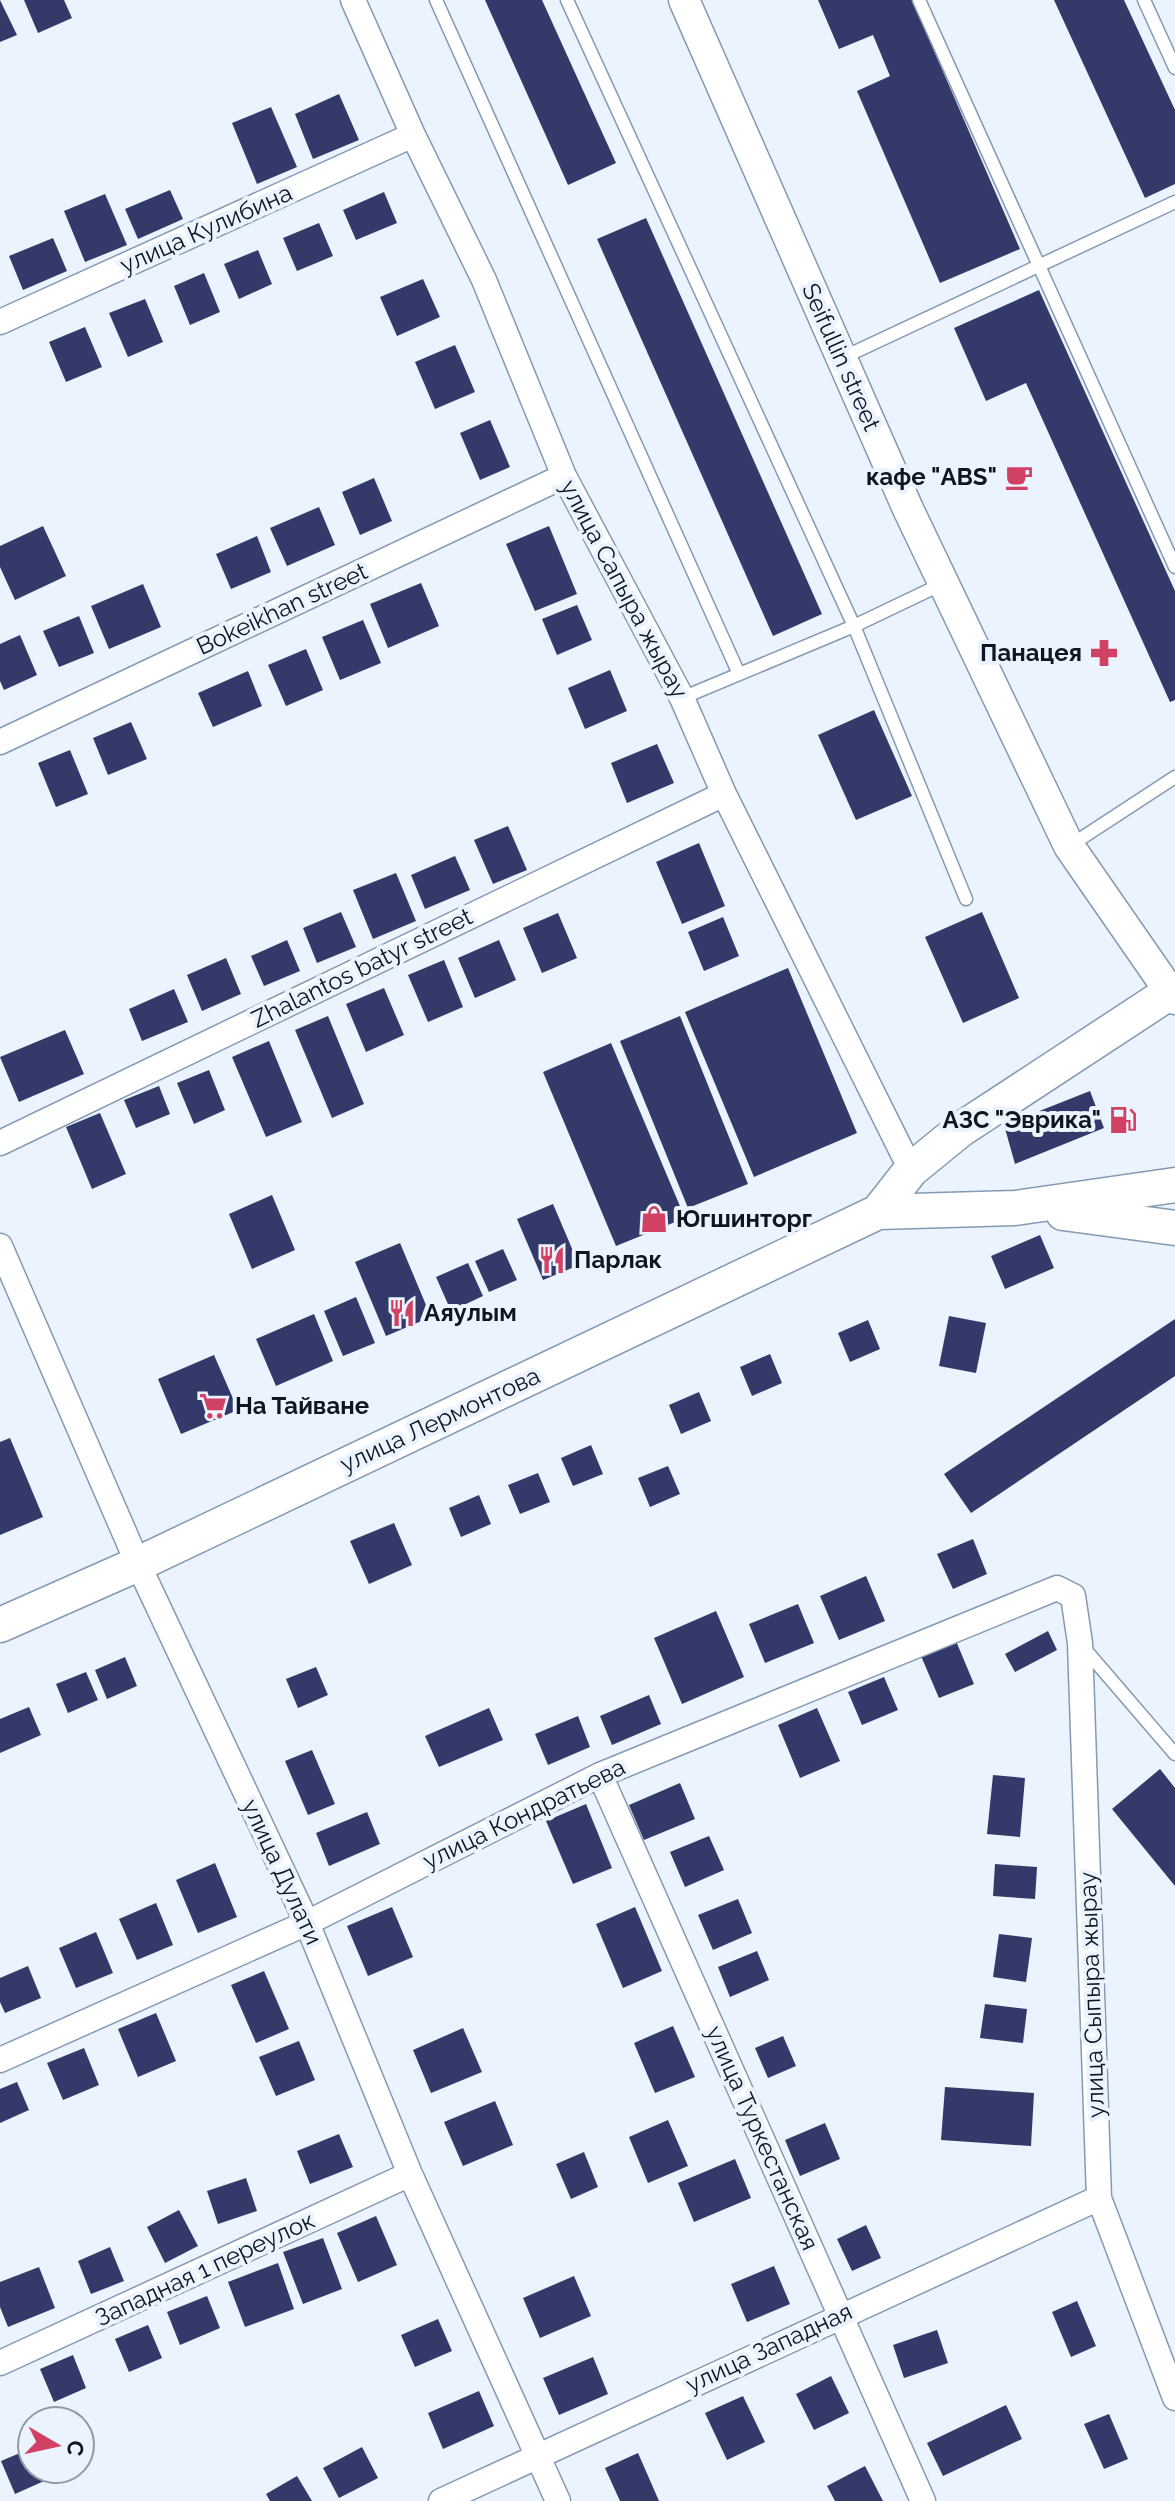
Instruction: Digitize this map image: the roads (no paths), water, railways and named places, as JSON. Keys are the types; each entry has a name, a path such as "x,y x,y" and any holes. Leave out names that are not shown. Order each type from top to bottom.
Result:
{"main road":[{"path":"878,1212 911,1170 960,1130 1028,1082 1173,993"},
{"path":"878,1212 1015,1208 1175,1185"},
{"path":"1015,1208 1175,1228"},
{"name":"улица Лермонтова","path":"0,1625 138,1564 878,1212"}],"street":[{"name":"улица Сапыра жырау","path":"353,0 413,135 484,280 564,476 682,698 724,794 911,1170"},
{"name":"Seifullin street","path":"684,0 944,583 1069,846 1173,993"},
{"name":"улица Кулибина","path":"0,322 413,135"},
{"name":"Bokeikhan street","path":"0,742 564,476"},
{"name":"Zhalantos batyr street","path":"0,1143 724,794"},
{"name":"улица Дулати","path":"0,1246 138,1564 307,1923 410,2174 558,2501"},
{"name":"улица Кондратьева","path":"0,2060 307,1923 600,1775 1057,1588"},
{"name":"улица Сыпыра жырау","path":"1057,1588 1073,1596 1080,1643 1099,2198 1175,2398"},
{"name":"улица Туркестанская","path":"600,1775 923,2501"},
{"name":"Западная 1 переулок","path":"0,2363 410,2174"},
{"name":"улица Западная","path":"441,2501 1099,2198"}],"lane":[{"path":"436,0 739,674"},
{"path":"567,0 854,626 966,899"},
{"path":"919,0 1175,567"},
{"path":"1144,0 1175,68"},
{"path":"842,358 1175,202"},
{"path":"682,698 854,626 944,583"},
{"path":"1069,846 1175,777"},
{"path":"1080,1643 1175,1754"}],"place":[{"name":"кафе \"ABS\"","path":"1019,477"},
{"name":"Панацея","path":"1104,653"},
{"name":"АЗС \"Эврика\"","path":"1123,1120"},
{"name":"Югшинторг","path":"654,1219"},
{"name":"Парлак","path":"552,1260"},
{"name":"Аяулым","path":"402,1313"},
{"name":"На Тайване","path":"213,1406"}]}
